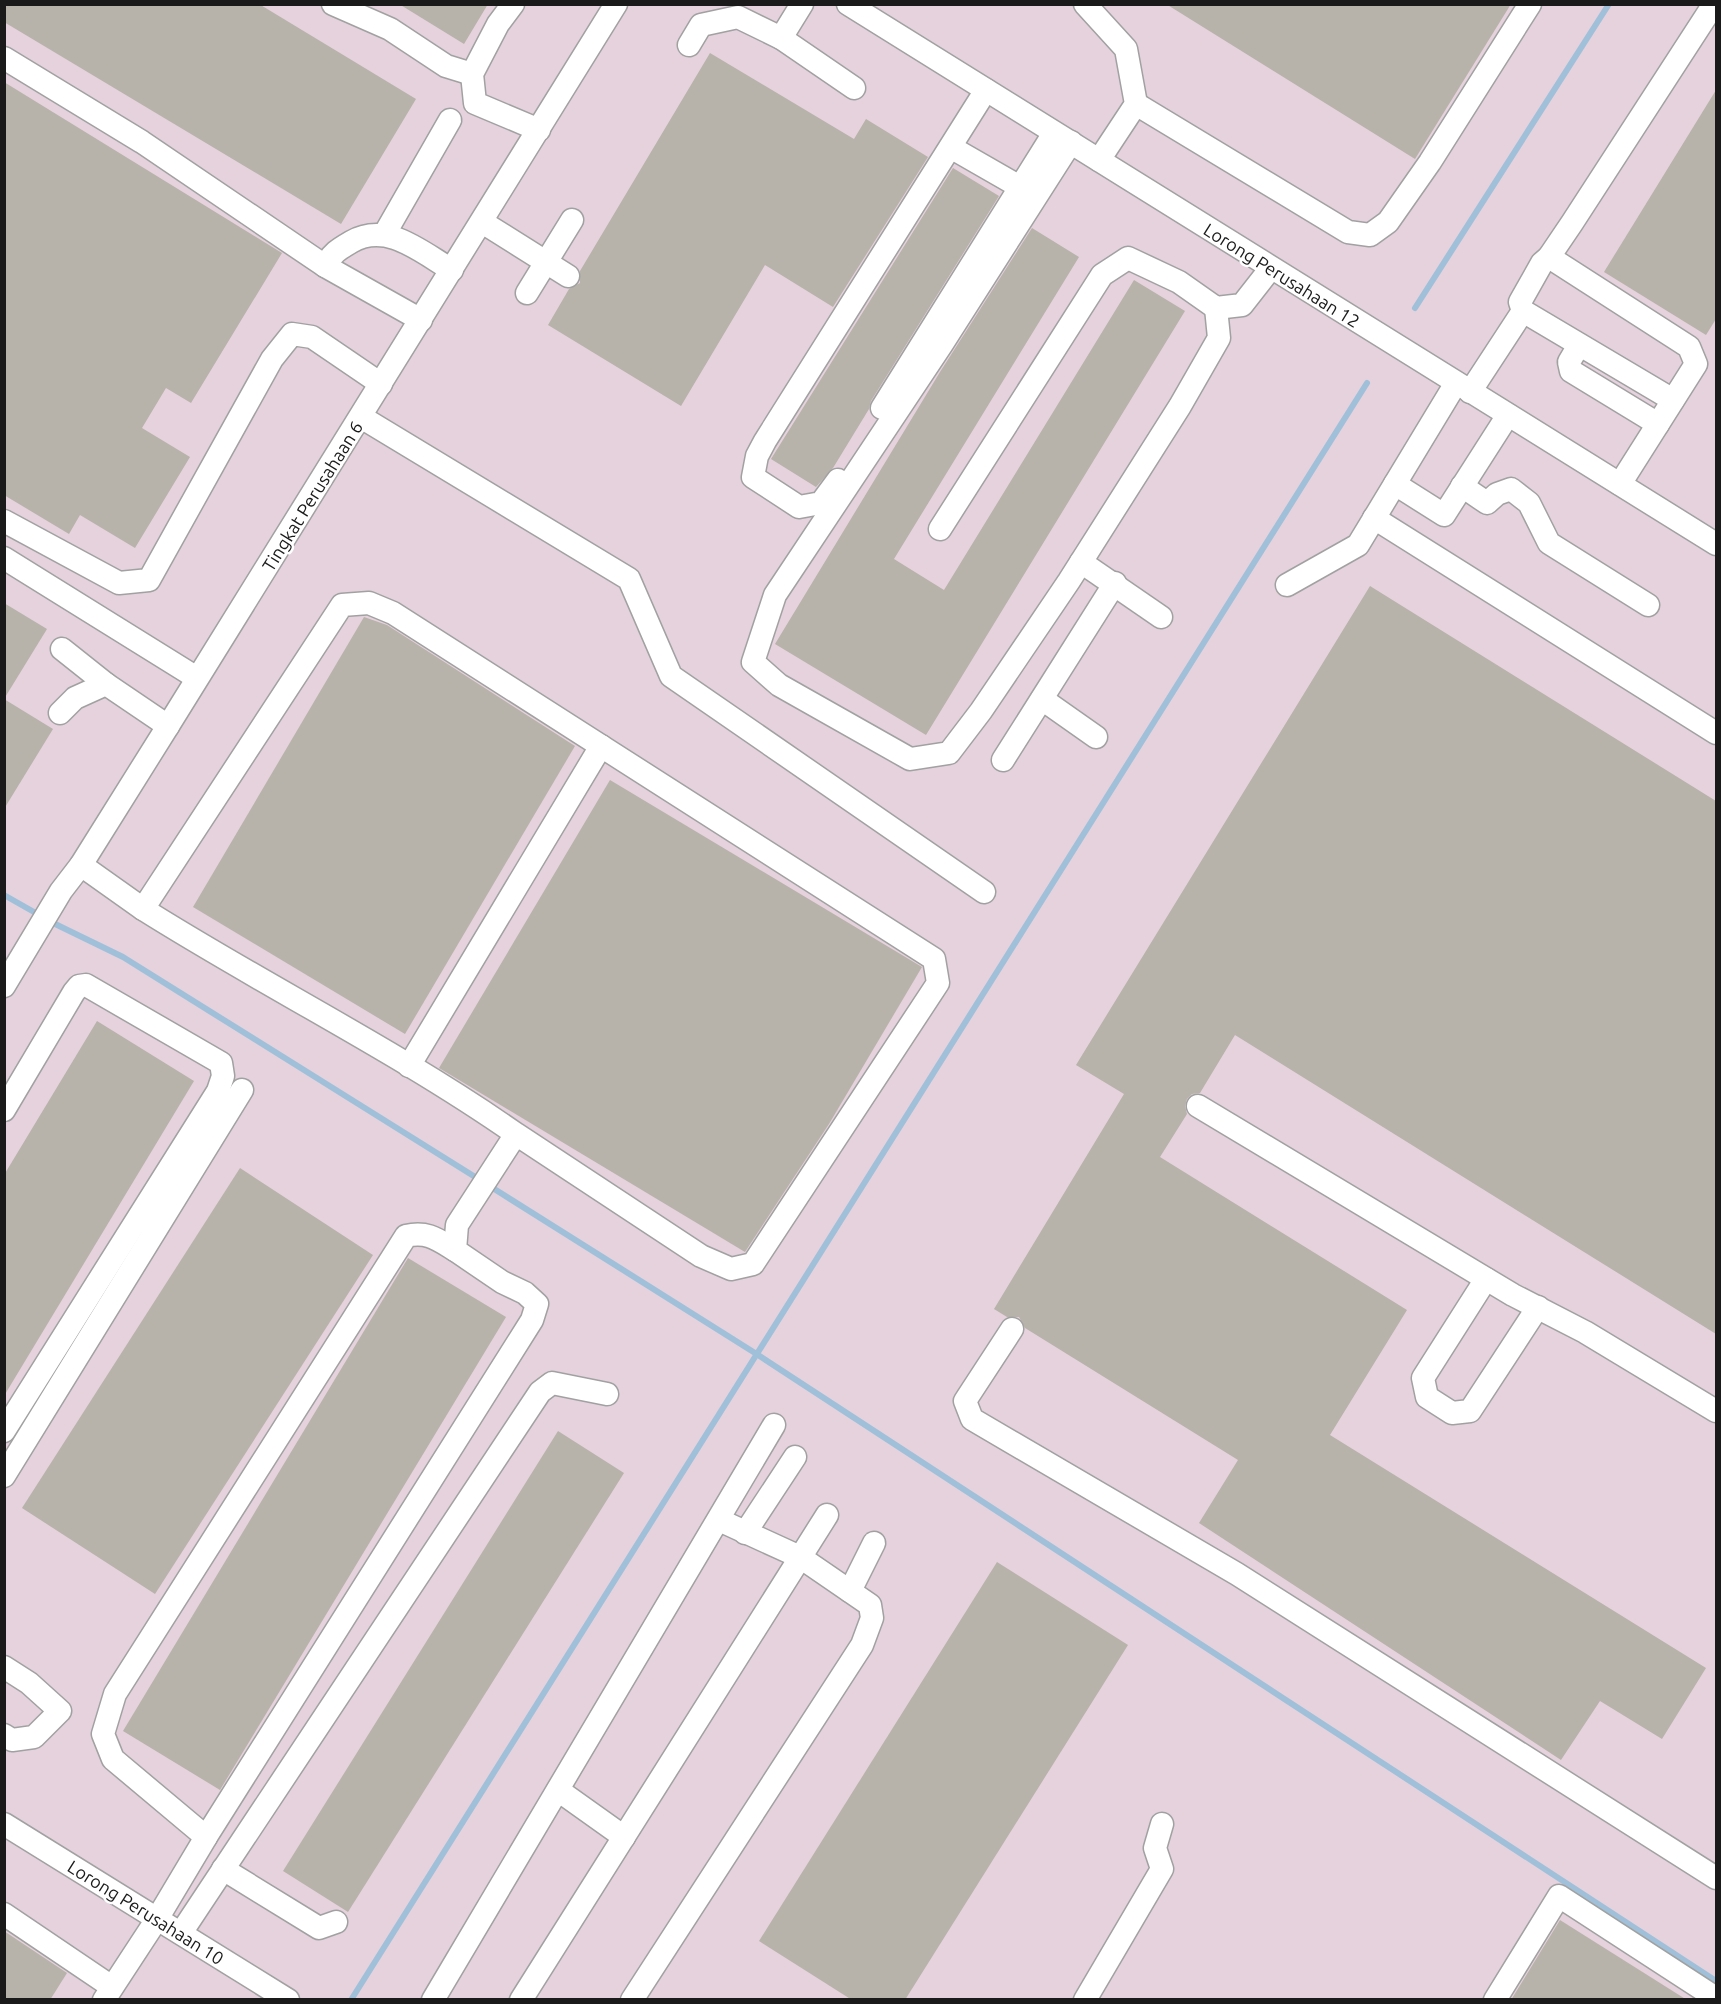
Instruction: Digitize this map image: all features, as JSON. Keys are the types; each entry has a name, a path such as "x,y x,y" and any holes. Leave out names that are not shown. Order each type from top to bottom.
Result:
{"street":[{"path":"333,4 390,29 446,66 472,74"},
{"path":"513,4 498,24 472,74 475,103 539,130"},
{"name":"Tingkat Perusahaan 6","path":"4,986 13,955 81,865 616,4"},
{"path":"781,38 802,4"},
{"name":"Lorong Perusahaan 12","path":"848,4 1716,544"},
{"path":"1085,4 1126,49 1136,104 1099,160"},
{"path":"1136,104 1348,232 1370,235 1388,222 1412,188 1530,4"},
{"path":"1673,400 1522,311 1520,302 1542,262 1549,257 1713,4"},
{"path":"689,45 701,25 738,16 781,38 854,88"},
{"path":"4,58 142,142 325,266 421,320"},
{"path":"986,90 952,148 757,456 753,477 799,507 821,503 836,484 1020,187 1062,138"},
{"path":"384,235 450,120"},
{"path":"1062,138 980,286 776,595 753,662 779,685 910,759 949,753 981,711 1081,562 1180,406 1219,338 1216,308"},
{"path":"952,148 1020,187"},
{"path":"527,292 544,261 572,220"},
{"path":"482,222 568,276"},
{"path":"325,266 333,252 364,234 394,236 452,270"},
{"path":"1549,257 1689,347 1696,364 1620,484"},
{"path":"940,529 1102,275 1128,258 1179,282 1216,308 1242,305 1271,268"},
{"path":"1287,585 1358,544 1395,484 1463,387 1522,311"},
{"path":"4,521 119,584 149,580 272,359 292,334 312,337 381,384"},
{"path":"1579,345 1569,362 1571,371 1658,424"},
{"path":"1395,484 1444,515 1508,415"},
{"path":"361,417 629,579 672,676 984,892"},
{"path":"1461,486 1487,503 1497,494 1511,489 1529,502 1549,543 1648,605"},
{"path":"1374,518 1716,734"},
{"path":"4,558 197,678"},
{"path":"1081,562 1115,583 1161,617"},
{"path":"1003,760 1115,583"},
{"path":"81,865 143,909 282,994 409,1066 701,1256 731,1269 753,1264 938,983 934,959 393,613 369,603 342,605 143,909"},
{"path":"62,649 106,684 168,726"},
{"path":"60,713 75,698 106,684"},
{"path":"1041,699 1096,737"},
{"path":"409,1066 602,746"},
{"path":"4,1110 79,986 86,985 116,1000 221,1063 223,1076 218,1091 4,1431"},
{"path":"4,1476 242,1090"},
{"path":"1198,1106 1486,1279 1585,1332 1716,1411"},
{"path":"455,1250 457,1224 516,1134"},
{"path":"4,1914 108,1993 157,1919 206,1837 532,1320 537,1304 525,1293 501,1282 431,1235 420,1233 406,1236 115,1694 103,1734 112,1759 206,1837"},
{"path":"1486,1279 1423,1378 1428,1397 1452,1413 1470,1411 1538,1307"},
{"path":"1012,1329 965,1401 972,1419 1237,1574 1716,1878"},
{"path":"181,1933 540,1392 552,1383 607,1394"},
{"path":"433,2000 774,1425"},
{"path":"745,1533 795,1457"},
{"path":"521,2000 827,1515"},
{"path":"632,2000 862,1646 872,1618 870,1605 800,1557 719,1520"},
{"path":"850,1591 874,1543"},
{"path":"4,1667 30,1683 60,1711 34,1737 12,1740 4,1735"},
{"path":"558,1790 624,1837"},
{"name":"Lorong Perusahaan 10","path":"4,1824 288,2000"},
{"path":"1085,2000 1162,1869 1155,1848 1162,1824"},
{"path":"223,1869 319,1928 336,1922"},
{"path":"1495,2000 1560,1896 1716,1998"}],"shaded area":[{"path":"5,5 1716,5 1716,1999 5,2000"}],"building":[{"path":"4,4 259,4 416,99 341,224 4,22"},
{"path":"399,4 488,4 464,44"},
{"path":"1166,4 1511,4 1415,159"},
{"path":"710,53 854,139 866,119 928,157 833,307 765,265 681,406 548,325 569,289 580,283 580,271"},
{"path":"4,82 282,253 191,403 166,388 142,428 190,457 135,548 80,515 69,534 4,495"},
{"path":"1716,90 1716,319 1706,335 1604,272"},
{"path":"953,168 999,196 871,401 869,409 833,468 816,487 771,459"},
{"path":"1032,228 1079,257 894,559 944,590 1134,280 1185,311 926,735 775,644 940,372"},
{"path":"1370,586 1716,801 1716,1334 1235,1035 1200,1093 1192,1094 1187,1099 1185,1106 1187,1114 1160,1157 1407,1310 1330,1435 1706,1668 1662,1739 1600,1701 1561,1760 1199,1523 1238,1460 1025,1328 1019,1317 1007,1317 994,1309 1124,1094 1076,1065"},
{"path":"4,603 47,629 4,699"},
{"path":"364,617 387,625 575,746 405,1034 193,907"},
{"path":"4,699 53,729 4,809"},
{"path":"610,780 922,967 829,1124 745,1252 439,1068"},
{"path":"97,1021 194,1081 4,1396 4,1175"},
{"path":"240,1168 373,1255 155,1594 22,1508"},
{"path":"408,1258 506,1317 220,1790 123,1731"},
{"path":"558,1431 624,1473 348,1912 283,1871"},
{"path":"997,1562 1128,1645 905,2000 852,2000 759,1941"},
{"path":"1560,1920 1687,2000 1511,2000"},
{"path":"4,1931 67,1973 50,2000 4,2000"}],"waterway":[{"path":"1415,308 1609,4"},
{"path":"351,2000 1367,383"},
{"path":"4,895 41,916"},
{"path":"49,921 123,957 480,1180"},
{"path":"488,1185 755,1353 1716,1981"}]}
